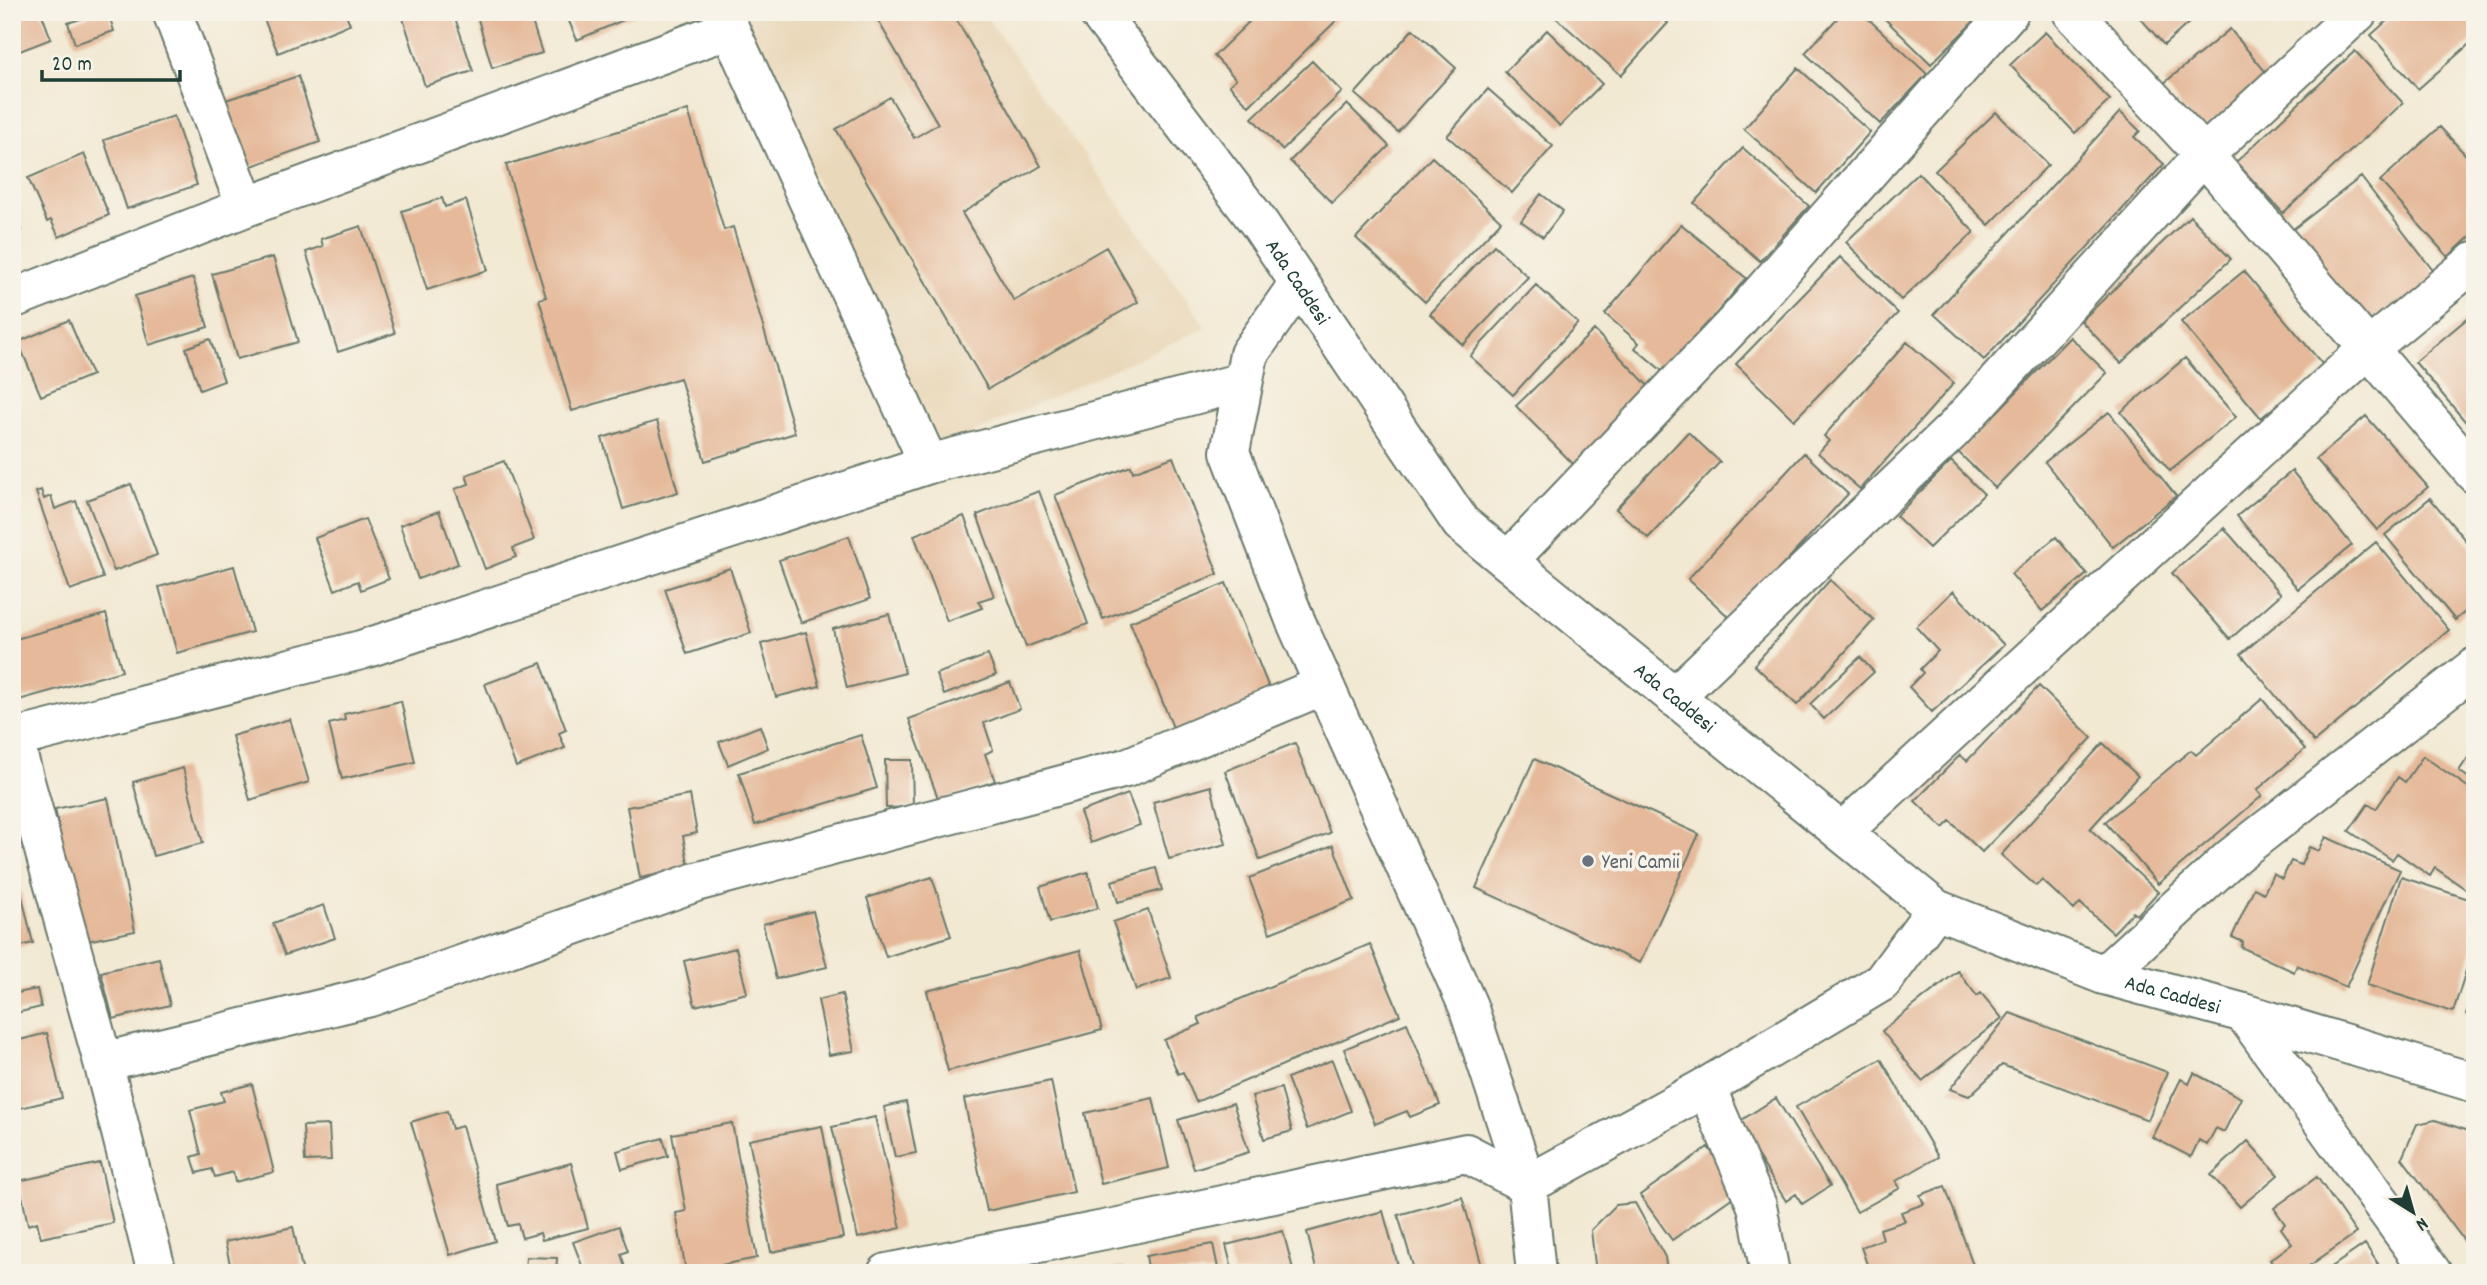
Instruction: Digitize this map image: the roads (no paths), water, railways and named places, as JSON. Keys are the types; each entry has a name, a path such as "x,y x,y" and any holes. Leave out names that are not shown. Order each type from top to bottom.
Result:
{"street":[{"path":"172,12 246,207"},
{"name":"Ada Caddesi","path":"1098,12 1259,223 1461,523 1936,909 2104,975 2244,1013 2475,1083"},
{"path":"1508,562 1735,323 2009,12"},
{"path":"2072,12 2204,155 2475,474"},
{"path":"1674,697 1953,430 2204,155 2358,12"},
{"path":"12,299 726,21 929,464"},
{"path":"1842,832 2368,349 2475,261"},
{"path":"1300,283 1249,354 1230,452 1295,620 1468,1006 1527,1185 1536,1273"},
{"path":"157,1273 103,1062 13,738 360,650 929,464 1243,382"},
{"path":"2104,975 2232,857 2475,667"},
{"path":"103,1062 370,997 696,882 1126,768 1324,685"},
{"path":"1527,1185 1706,1087 1882,982 1936,909"},
{"path":"2244,1013 2432,1273"},
{"path":"1706,1087 1757,1206 1770,1273"},
{"path":"887,1273 1466,1153 1527,1185"}],"place":[{"name":"Yeni Camii","path":"1588,861"}]}
